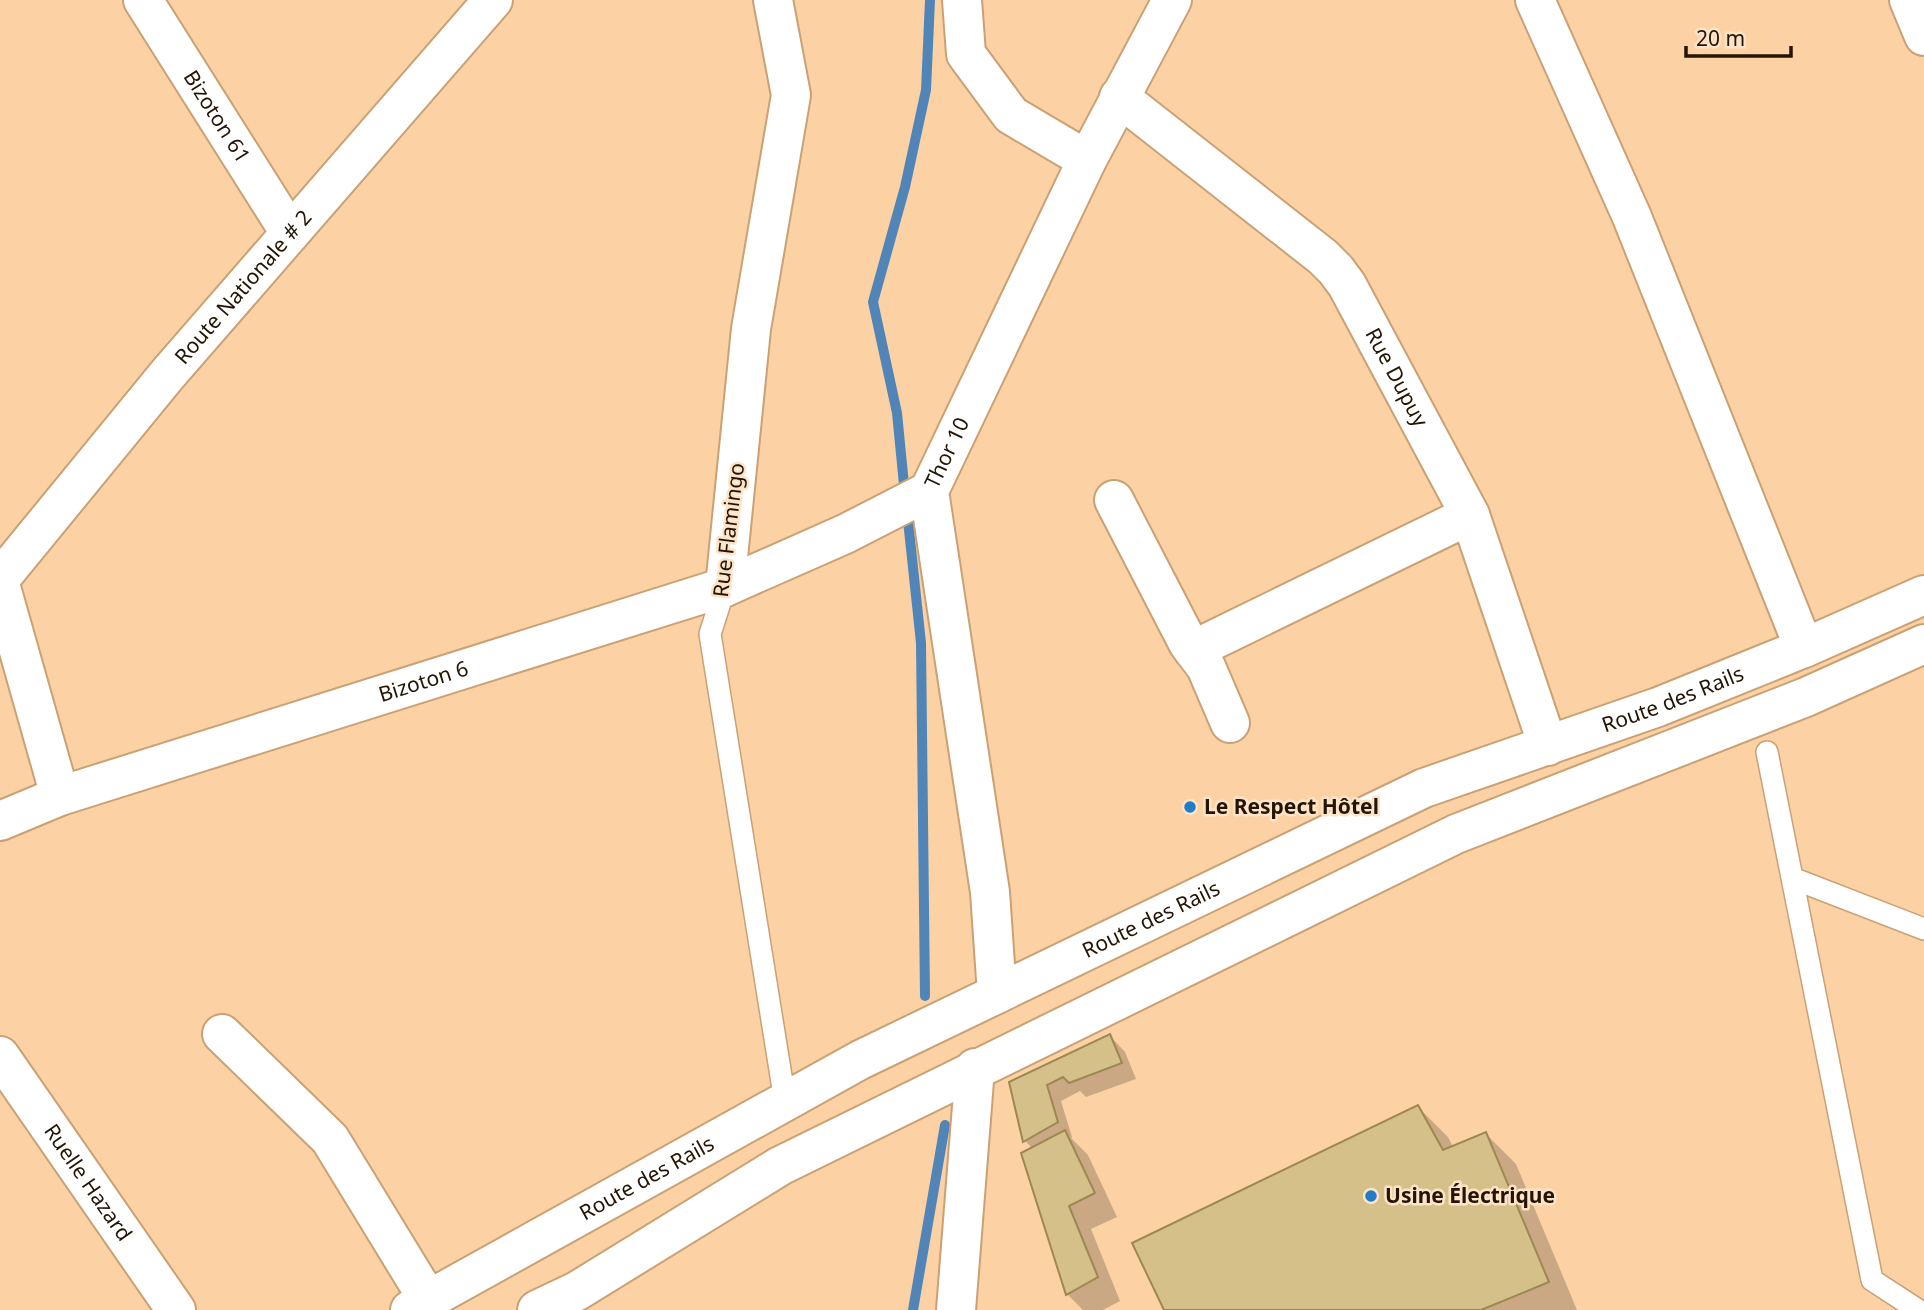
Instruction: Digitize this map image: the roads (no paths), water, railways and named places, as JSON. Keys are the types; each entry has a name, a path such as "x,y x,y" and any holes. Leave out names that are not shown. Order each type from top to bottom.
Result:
{"street":[{"name":"Bizoton 61","path":"143,0 290,233"},
{"name":"Route Nationale # 2","path":"0,582 167,375 493,0"},
{"name":"Rue Flamingo","path":"725,587 751,329 791,95 773,0"},
{"path":"962,0 966,54 1012,115 1087,160"},
{"name":"Thor 10","path":"983,1001 990,892 929,491 1087,160 1172,0"},
{"path":"1535,0 1632,217 1804,648"},
{"path":"1909,0 1924,36"},
{"name":"Rue Dupuy","path":"1119,97 1336,270 1347,285 1470,515 1548,746"},
{"name":"Bizoton 6","path":"0,821 60,796 725,587 845,534 929,491"},
{"path":"1114,500 1193,650 1206,667 1230,723"},
{"path":"1193,650 1470,515"},
{"path":"0,582 60,796"},
{"name":"Route des Rails","path":"420,1306 860,1060 1424,788 1658,707 1804,648 1924,595"},
{"path":"537,1310 582,1300 780,1166 1456,834 1807,697 1924,645"},
{"path":"222,1034 330,1139 420,1306"},
{"name":"Ruelle Hazard","path":"0,1056 176,1310"},
{"path":"956,1310 975,1068"}],"lane":[{"name":"Rue Flamingo","path":"725,587 709,634 785,1101"},
{"path":"1767,752 1872,1280 1918,1310"},
{"path":"1792,878 1924,929"}],"waterway":[{"path":"905,495 897,413 873,302 905,187 926,90 930,0"},
{"path":"907,511 921,643 925,996"},
{"path":"913,1310 945,1125"}],"place":[{"name":"Le Respect Hôtel","path":"1190,807"},
{"name":"Usine Électrique","path":"1371,1196"}]}
